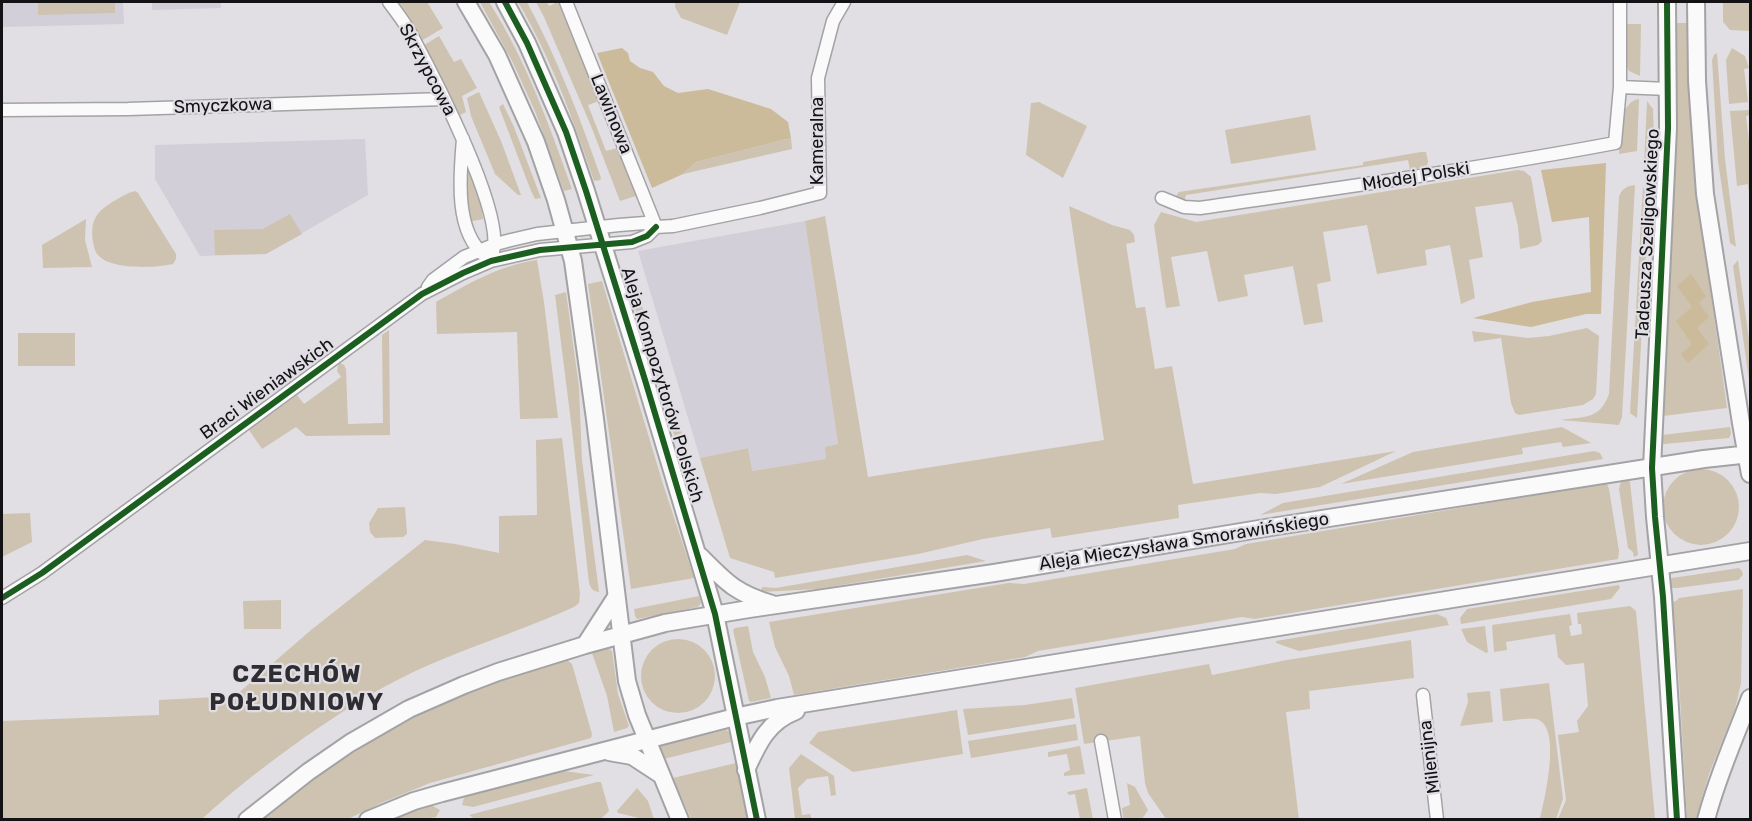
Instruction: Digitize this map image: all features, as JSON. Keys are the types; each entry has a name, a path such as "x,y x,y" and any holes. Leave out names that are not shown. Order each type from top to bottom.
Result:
{"street":[{"name":"Skrzypcowa","path":"389,2 411,34 463,139 488,203 496,244 491,261"},
{"path":"466,2 497,55 523,111 547,174 565,231 576,282 587,359 620,636 630,698 680,819"},
{"name":"Aleja Kompozytorów Polskich","path":"505,2 527,43 566,132 598,227 699,555 715,614 735,717"},
{"name":"Lawinowa","path":"566,2 656,227"},
{"name":"Kameralna","path":"565,231 645,224 656,227 673,226 820,193 818,78 833,21 844,2"},
{"name":"Młodej Polski","path":"1162,198 1184,207 1200,208 1447,172 1615,143 1620,87 1620,2"},
{"name":"Tadeusza Szeligowskiego","path":"1659,566 1652,468 1667,157 1667,2"},
{"path":"1695,2 1697,81 1705,194 1745,416 1750,474"},
{"path":"1620,87 1668,89"},
{"name":"Smyczkowa","path":"2,110 128,109 444,99"},
{"path":"463,139 460,172 461,198 466,227 478,251 491,261"},
{"name":"Kameralna","path":"569,248 632,242 647,236 656,227"},
{"name":"Braci Wieniawskich","path":"422,294 434,280 453,265 478,251 537,234 565,231"},
{"name":"Braci Wieniawskich","path":"2,598 42,573 422,294 491,261 540,250 569,248"},
{"name":"Aleja Mieczysława Smorawińskiego","path":"620,636 665,623 715,614 994,573 1265,528 1749,454"},
{"path":"368,819 414,801 777,708 1750,551"},
{"path":"699,555 729,586 742,594 775,605"},
{"path":"1659,566 1677,819"},
{"path":"585,645 616,597"},
{"path":"247,819 343,748 409,709 490,675 620,636"},
{"name":"Milenijna","path":"1423,694 1437,819"},
{"path":"1706,819 1725,759 1750,698"},
{"path":"746,770 769,728 778,719 816,703"},
{"path":"735,717 757,819"},
{"path":"1101,741 1115,819"},
{"path":"602,752 632,756 662,776"}],"shaded area":[{"path":"2,2 123,2 124,24 2,27"},
{"path":"38,2 115,2 115,13 38,15"},
{"path":"152,2 221,2 221,8 152,10"},
{"path":"398,2 427,2 443,28 421,41"},
{"path":"480,2 489,2 514,47 545,117 572,189 564,191 535,111 513,63"},
{"path":"518,2 527,2 558,66 600,180 594,181 551,67"},
{"path":"536,2 547,2 549,6 558,2 599,101 588,105 606,151 617,148 636,196 620,201 591,126"},
{"path":"675,2 740,2 727,35 681,18"},
{"path":"1723,2 1750,2 1750,31 1730,30 1723,22"},
{"path":"1675,23 1687,23 1695,168 1727,408 1663,416 1674,170"},
{"path":"1626,24 1641,24 1640,76 1629,71 1626,64"},
{"path":"439,36 454,62 461,59 477,88 462,96 466,112 460,115 424,45"},
{"path":"622,48 628,53 630,61 640,68 653,72 664,86 678,93 708,89 771,109 788,122 791,138 696,162 683,174 652,188 597,53"},
{"path":"1732,48 1745,56 1749,68 1744,69 1748,102 1729,104 1726,60"},
{"path":"1717,53 1725,159 1736,247 1730,243 1718,161 1712,60"},
{"path":"479,92 501,141 521,195 518,195 495,174 471,116 467,98"},
{"path":"1639,99 1637,151 1619,154 1624,113 1627,106"},
{"path":"1647,101 1653,109 1654,139 1651,154 1644,165"},
{"path":"1039,102 1087,126 1063,178 1026,155 1031,103"},
{"path":"503,104 541,198 535,199 531,191 499,107"},
{"path":"1750,110 1750,115 1746,116 1750,150 1750,204 1748,184 1737,186 1730,111"},
{"path":"1310,115 1316,150 1231,164 1225,130"},
{"path":"791,138 792,149 683,174 696,162"},
{"path":"365,139 368,195 266,254 200,256 155,179 155,145"},
{"path":"1426,152 1427,166 1410,170 1408,160 1186,195 1184,202 1176,196 1179,192 1363,165 1363,162"},
{"path":"1606,163 1601,314 1586,314 1531,327 1473,318 1532,302 1591,292 1589,217 1552,222 1541,170"},
{"path":"466,170 470,171 481,203 483,219 468,222 465,187"},
{"path":"1518,170 1524,171 1531,177 1542,241 1538,245 1520,249 1518,226 1512,202 1475,207 1483,257 1469,260 1475,298 1461,304 1450,245 1425,250 1427,265 1377,274 1367,225 1323,232 1331,281 1317,284 1323,322 1304,325 1293,266 1244,275 1248,296 1218,302 1207,251 1171,257 1180,306 1166,308 1154,225 1161,212 1196,222"},
{"path":"1635,185 1622,417 1619,425 1561,420 1596,413 1609,394 1619,196 1625,188"},
{"path":"1643,187 1649,197 1637,418 1630,413"},
{"path":"135,191 176,254 173,264 134,267 104,260 96,252 92,228 96,217 108,205"},
{"path":"1069,206 1112,225 1130,230 1134,235 1135,242 1126,244 1136,308 1145,307 1155,369 1172,366 1193,484 1396,451 1320,487 1178,505 1179,518 1052,538 1050,528 983,539 918,554 775,578 774,572 730,558 700,458 748,448 752,471 826,459 825,447 838,444 805,221 825,216 868,477 1104,440"},
{"path":"290,214 302,234 266,254 215,255 214,230 263,229"},
{"path":"86,219 85,240 92,267 43,268 42,245"},
{"path":"805,221 838,445 827,459 751,471 748,448 700,458 638,251"},
{"path":"537,260 558,418 520,419 517,332 437,334 436,302 497,271"},
{"path":"1738,260 1750,347 1750,387 1733,266"},
{"path":"632,274 689,456 687,457 675,438 625,276"},
{"path":"1691,274 1706,296 1699,303 1709,317 1697,328 1709,344 1688,363 1681,354 1692,344 1676,321 1692,307 1677,286"},
{"path":"602,281 694,578 631,589 588,284"},
{"path":"566,292 579,387 582,460 599,592 592,589 589,583 555,295"},
{"path":"1587,328 1599,336 1596,394 1593,399 1583,405 1519,415 1515,413 1511,403 1501,338 1474,342 1472,331 1528,338"},
{"path":"389,330 390,435 306,436 296,427 262,449 249,430 297,395 304,404 341,377 337,371 340,363 346,369 348,424 383,423 382,335"},
{"path":"18,333 75,333 75,366 18,366"},
{"path":"1562,427 1591,443 1563,447 1561,442 1522,448 1523,454 1341,484 1413,452"},
{"path":"1730,427 1729,438 1664,444 1661,441 1662,435"},
{"path":"562,438 580,594 579,603 574,607 414,671 382,688 292,747 239,787 202,819 2,819 2,721 159,715 159,700 235,696 311,630 425,540 499,553 499,516 537,515 536,440"},
{"path":"1594,451 1600,453 1603,459 1260,515 1283,503"},
{"path":"1694,469 1708,469 1722,475 1733,486 1739,500 1736,522 1728,534 1708,545 1694,545 1680,539 1669,528 1663,514 1663,500 1669,486 1680,475"},
{"path":"1628,480 1638,555 1634,557 1633,552 1628,548 1619,489 1621,481"},
{"path":"1607,483 1619,551 1618,559 1255,619 1242,617 1038,651 1025,657 794,695 789,676 775,647 769,622 1009,583 1024,584"},
{"path":"405,507 407,534 403,537 375,538 370,532 369,523 378,508"},
{"path":"30,513 32,542 2,557 2,514"},
{"path":"967,555 986,561 818,589 761,592 762,587 776,588"},
{"path":"1739,568 1743,575 1738,580 1670,588 1669,581 1672,578"},
{"path":"1619,585 1620,588 1611,599 1461,624 1460,618 1467,609"},
{"path":"1743,589 1741,683 1735,709 1709,774 1696,819 1687,819 1679,681 1671,602 1679,598"},
{"path":"699,596 701,603 698,607 637,619 635,616 634,609"},
{"path":"281,600 281,629 244,629 243,601"},
{"path":"1630,606 1636,611 1655,819 1558,819 1566,800 1558,735 1579,732 1577,721 1588,706 1584,663 1566,665 1558,657 1555,634 1506,642 1507,650 1494,652 1492,625 1570,614 1571,636 1582,634 1577,613"},
{"path":"1437,614 1446,618 1449,625 1299,651 1276,643 1276,641"},
{"path":"748,626 753,652 765,677 771,698 751,702 733,630"},
{"path":"1485,626 1488,652 1486,653 1467,642 1461,629"},
{"path":"678,639 699,645 709,655 715,676 709,697 699,707 678,713 657,707 647,697 641,676 647,655 657,645"},
{"path":"1411,640 1414,678 1309,691 1310,709 1286,712 1299,820 1166,819 1148,793 1140,736 1084,744 1075,688 1209,664 1212,675"},
{"path":"608,648 612,651 618,694 629,726 614,732 607,696 592,653"},
{"path":"567,660 572,664 592,734 591,738 430,783 348,819 261,820 300,788 370,742 426,711 465,692"},
{"path":"1549,683 1563,799 1556,819 1540,819 1550,764 1549,735 1544,724 1536,719 1503,721 1500,689"},
{"path":"1490,691 1493,722 1460,726 1468,702 1467,693"},
{"path":"1072,698 1075,718 968,735 963,709 1025,705"},
{"path":"957,710 963,754 853,772 809,743 818,732"},
{"path":"1076,724 1078,740 971,758 968,741"},
{"path":"726,730 729,732 731,742 664,759 661,746"},
{"path":"1080,746 1085,774 1064,776 1064,773 1070,770 1067,754 1048,757 1048,752"},
{"path":"801,754 834,776 836,795 831,796 828,776 807,779 798,788 802,815 810,814 812,819 795,819 789,768"},
{"path":"736,763 749,819 691,819 673,778"},
{"path":"564,771 594,775 473,807 462,805 464,798 468,795"},
{"path":"601,782 609,811 601,819 476,820 469,815"},
{"path":"1127,783 1135,787 1148,810 1142,819 1123,817 1122,808 1130,805"},
{"path":"637,788 648,801 654,819 643,819 618,813 617,811"},
{"path":"1087,788 1093,819 1080,819 1075,794 1069,795 1067,792"},
{"path":"431,805 440,810 436,817 387,820"}],"cycle path":[{"path":"505,2 527,43 566,132 645,380 715,614 757,820"},
{"path":"1667,2 1668,128 1652,468 1663,597 1677,820"},
{"path":"2,598 42,573 422,294 491,261 540,250 632,242 647,236 656,227"}],"district":[{"name":"CZECHÓW POŁUDNIOWY","path":"297,689"}]}
